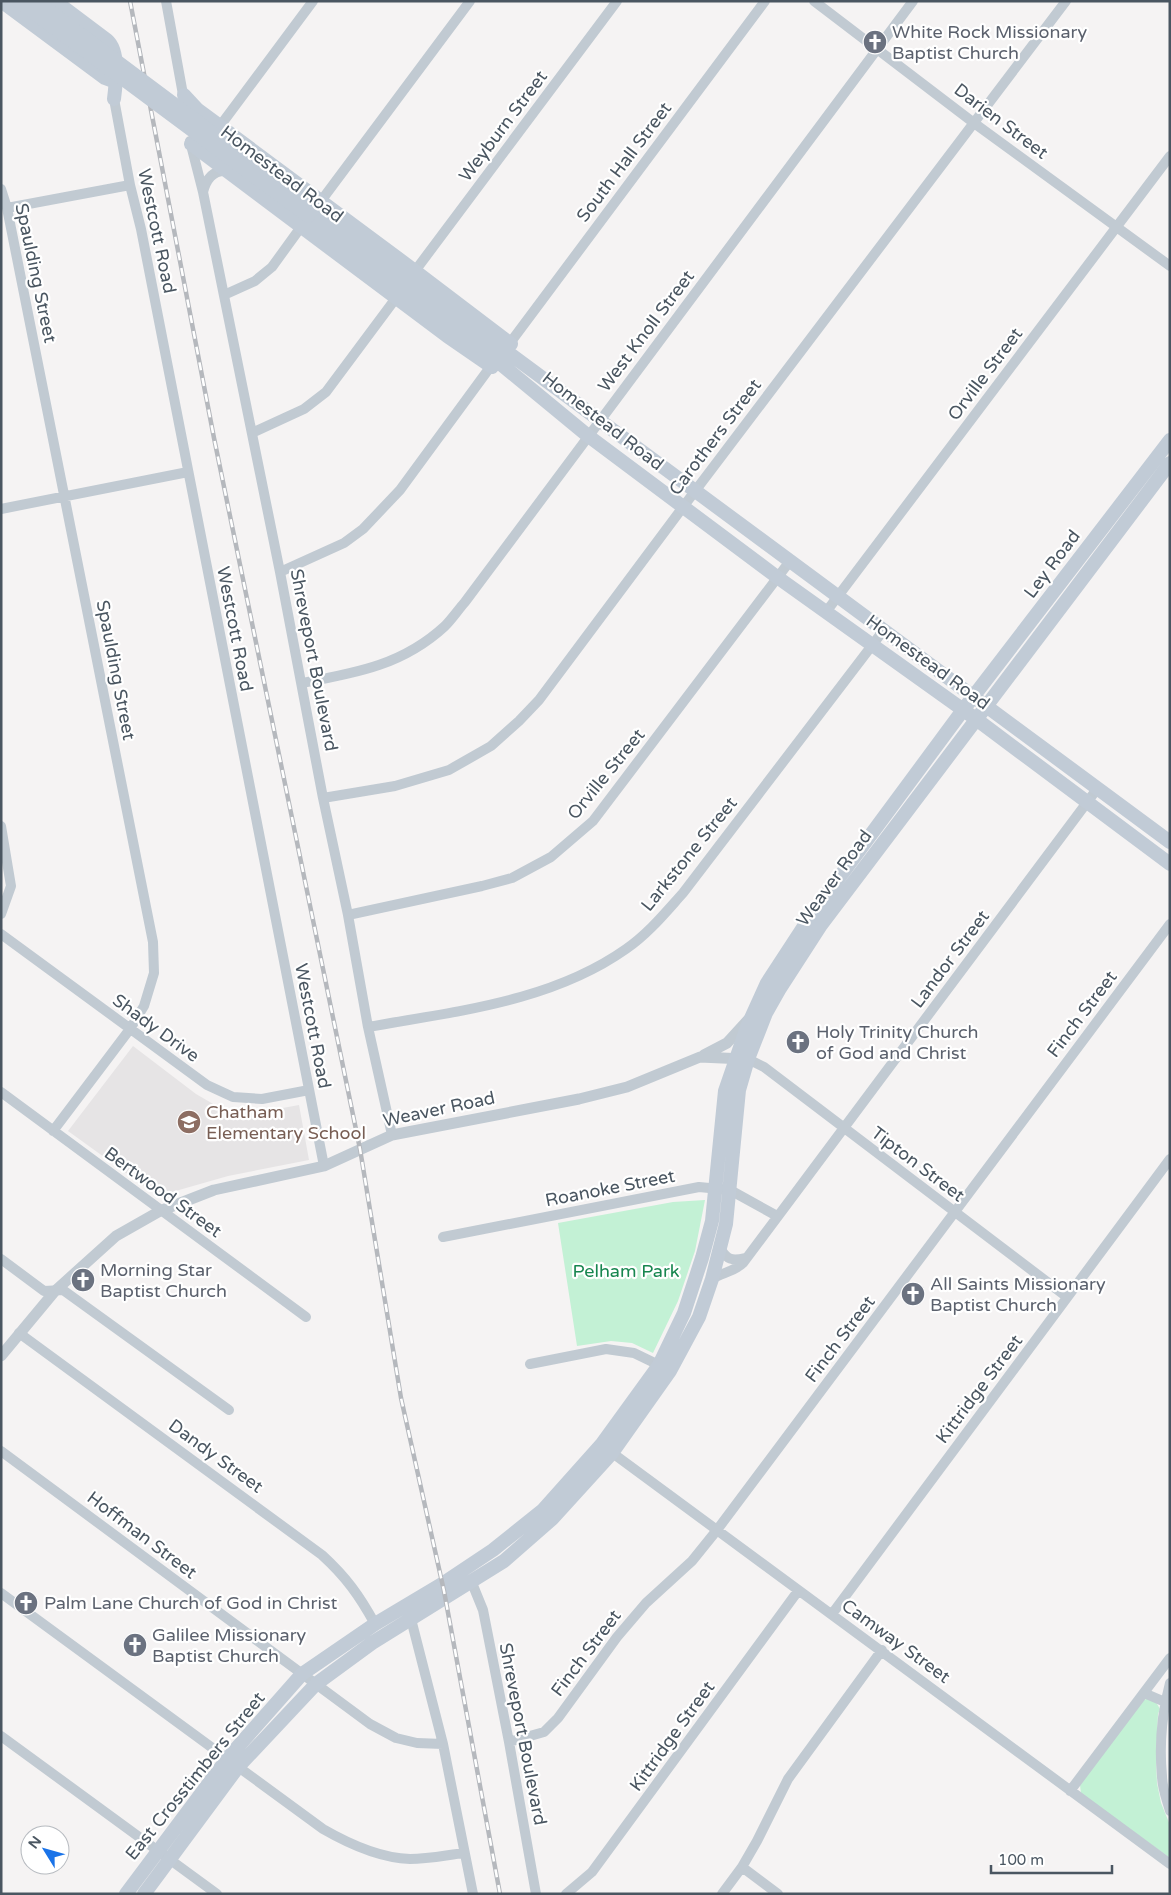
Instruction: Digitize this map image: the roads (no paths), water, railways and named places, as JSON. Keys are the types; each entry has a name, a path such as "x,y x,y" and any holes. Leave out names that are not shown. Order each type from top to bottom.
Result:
{"main road":[{"path":"1,1 110,78"},
{"name":"Homestead Road","path":"18,1 311,214 553,384 883,631 1170,842"},
{"name":"Homestead Road","path":"36,1 468,337 588,435 777,577 963,710 1170,864"},
{"path":"55,1 111,44 114,52 110,78 114,99"},
{"path":"184,95 192,111 220,126 396,298 491,366 542,397"},
{"path":"191,144 226,171 311,214 415,271 510,343 553,384"},
{"name":"Ley Road","path":"963,710 1170,440"},
{"name":"Ley Road","path":"976,720 1170,464"},
{"path":"1132,490 1143,500"},
{"path":"1076,564 1086,574"},
{"name":"Weaver Road","path":"742,1058 779,990 821,925 836,893 963,710"},
{"name":"Weaver Road","path":"742,1058 750,1017 767,982 810,917 836,893 976,720"},
{"name":"East Crosstimbers Street","path":"664,1368 702,1258 712,1221 725,1091 742,1058"},
{"name":"East Crosstimbers Street","path":"144,1894 170,1859 233,1763 316,1684 372,1643 504,1562 552,1520 607,1449 699,1316 712,1279 726,1224 742,1058"},
{"name":"East Crosstimbers Street","path":"126,1894 158,1850 233,1763 302,1674 375,1624 442,1584 493,1550 543,1510 607,1449"}],"street":[{"path":"166,1 184,95"},
{"path":"220,126 313,1"},
{"path":"224,295 256,281 272,267 470,1"},
{"name":"Weyburn Street","path":"415,271 618,1"},
{"name":"South Hall Street","path":"510,343 765,1"},
{"name":"Darien Street","path":"814,1 974,123 1170,266"},
{"name":"West Knoll Street","path":"302,683 354,674 396,660 418,647 446,625 913,1"},
{"name":"Carothers Street","path":"323,798 395,786 449,770 491,746 519,722 539,700 683,506 1066,1"},
{"name":"Westcott Road","path":"114,99 324,1166"},
{"name":"Shreveport Boulevard","path":"192,111 191,144 203,192 252,433 323,798 348,915 368,1027 392,1135"},
{"name":"Orville Street","path":"826,612 1170,156"},
{"path":"203,192 208,178 217,172 226,171"},
{"path":"7,208 130,185"},
{"name":"Spaulding Street","path":"1,190 7,208 153,942 154,973 144,1006 130,1029 53,1130"},
{"path":"252,433 304,409 326,392 396,298"},
{"path":"280,572 344,543 364,530 400,490 491,366"},
{"path":"1,509 188,472"},
{"name":"Orville Street","path":"348,915 512,878 551,857 593,821 790,561"},
{"name":"Larkstone Street","path":"368,1027 473,1008 532,993 573,979 598,967 627,948 649,930 683,893 883,631"},
{"name":"Landor Street","path":"712,1279 724,1272 737,1269 1097,789"},
{"path":"1,826 11,886 1,914"},
{"name":"Finch Street","path":"509,1742 544,1732 558,1718 623,1630 646,1603 692,1561 1170,924"},
{"name":"Shady Drive","path":"1,934 207,1085 233,1097 262,1099 309,1090"},
{"path":"700,1057 727,1043 750,1017"},
{"name":"Weaver Road","path":"1,1356 54,1291 116,1236 160,1211 214,1190 324,1166 392,1135 617,1090 700,1057 742,1058"},
{"name":"Tipton Street","path":"742,1058 764,1067 1067,1297"},
{"name":"Bertwood Street","path":"1,1092 306,1317"},
{"name":"Kittridge Street","path":"832,1614 1170,1160"},
{"name":"Roanoke Street","path":"443,1237 699,1186 730,1190 777,1216"},
{"path":"720,1248 729,1259 745,1258"},
{"path":"1,1259 44,1291 63,1290 230,1410"},
{"name":"Dandy Street","path":"19,1332 322,1555 344,1575 360,1596 375,1624"},
{"path":"530,1364 606,1349 634,1353 664,1368"},
{"name":"Camway Street","path":"607,1449 1170,1864"},
{"name":"Hoffman Street","path":"1,1451 370,1724 396,1738 416,1743 443,1744"},
{"name":"Shreveport Boulevard","path":"472,1583 482,1610 509,1742 536,1894"},
{"name":"Kittridge Street","path":"566,1894 592,1872 798,1591"},
{"path":"1,1593 322,1829 342,1840 377,1853 410,1859 464,1853"},
{"path":"411,1619 443,1744 473,1894"},
{"path":"722,1894 758,1841 788,1779 882,1650"},
{"path":"1070,1791 1170,1658"},
{"path":"1170,1683 1165,1702 1161,1739 1162,1778 1170,1811"},
{"path":"1144,1693 1165,1702"},
{"path":"1,1736 217,1894"},
{"path":"742,1867 778,1894"}],"railway":[{"path":"130,1 214,438 360,1149 401,1398 444,1591 500,1894"}],"place":[{"name":"White Rock Missionary Baptist Church","path":"875,42"},
{"name":"Holy Trinity Church of God and Christ","path":"798,1042"},
{"name":"Chatham Elementary School","path":"189,1122"},
{"name":"Morning Star Baptist Church","path":"83,1280"},
{"name":"All Saints Missionary Baptist Church","path":"913,1294"},
{"name":"Palm Lane Church of God in Christ","path":"26,1603"},
{"name":"Galilee Missionary Baptist Church","path":"135,1645"}],"park label":[{"name":"Pelham Park","path":"626,1271"}]}
